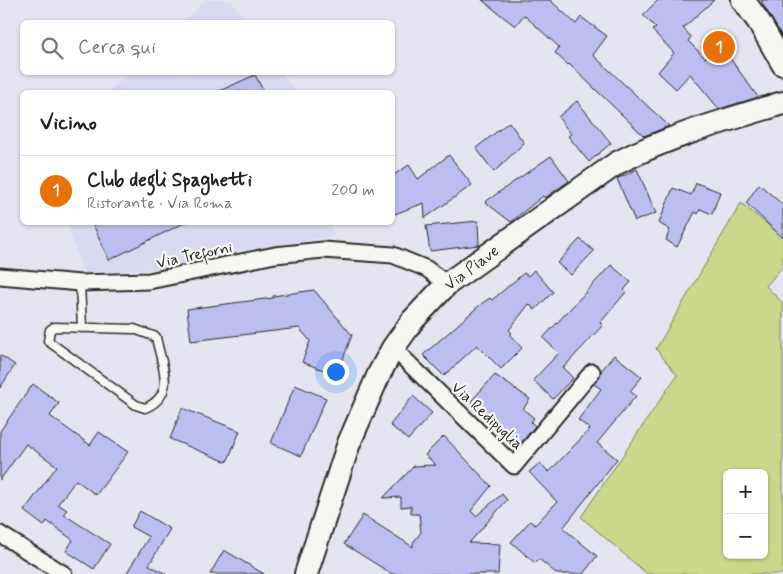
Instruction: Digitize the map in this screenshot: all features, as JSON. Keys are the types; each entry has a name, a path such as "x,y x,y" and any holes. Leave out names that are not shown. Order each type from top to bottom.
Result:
{"main road":[{"path":"743,0 759,22 783,64"},
{"name":"Via Piave","path":"306,574 349,443 379,374 393,348 413,320 447,284 617,163 643,150 716,123 783,103"}],"street":[{"name":"Via Treforni","path":"0,276 80,283 149,281 275,254 323,250 393,255 427,269 447,284"},
{"name":"Via Redipuglia","path":"393,348 514,466 592,372"},
{"path":"0,534 64,574"}],"lane":[{"path":"80,283 82,328"},
{"path":"54,327 82,328 134,329 156,337 166,387 162,397 155,404 145,408 136,405 48,341 50,330 54,327"}],"shaded area":[{"path":"205,0 231,0 246,20 185,20"},
{"path":"126,75 283,75 295,90 109,90"},
{"path":"67,225 330,225 334,236 247,249 161,269 84,273"}],"green space":[{"path":"741,203 783,237 783,266 766,286 783,303 783,574 647,574 581,517 677,375 656,349"}],"building":[{"path":"482,0 550,0 576,24 581,17 607,36 593,55 669,126 644,136 569,64 555,53 559,47 524,15 515,26"},
{"path":"658,0 714,0 683,28 691,37 688,41 705,58 708,55 713,60 724,50 758,97 719,109 690,74 676,89 658,72 674,53 652,30 656,28 643,15"},
{"path":"761,0 783,0 783,38 764,6"},
{"path":"255,75 263,90 221,90"},
{"path":"577,101 611,143 589,162 568,136 571,134 558,117"},
{"path":"509,122 524,143 494,172 476,148"},
{"path":"449,155 472,185 425,218 424,203 395,214 395,174 409,165 418,179"},
{"path":"551,156 569,181 545,198 543,196 511,222 485,202"},
{"path":"637,169 656,213 635,221 617,179"},
{"path":"696,183 720,192 712,214 700,209 698,214 695,212 677,247 666,240 670,230 659,223 673,188 691,195"},
{"path":"759,184 783,205 783,238 746,203"},
{"path":"478,221 479,245 430,251 426,226"},
{"path":"93,225 180,225 109,260"},
{"path":"580,239 594,251 571,275 557,263"},
{"path":"611,265 631,282 624,290 626,292 600,323 603,325 563,368 573,378 553,399 533,380 559,353 543,338"},
{"path":"534,270 553,292 535,310 529,304 509,330 512,333 510,335 522,348 501,369 477,345 444,376 423,355 481,304 490,298 492,300 524,273 528,276"},
{"path":"314,290 352,335 337,375 302,362 310,341 299,328 191,341 187,309 273,298 273,296"},
{"path":"0,355 15,365 0,388"},
{"path":"614,355 642,377 630,391 636,396 597,443 617,459 563,528 597,556 583,574 557,574 539,559 535,563 511,542 530,521 535,525 557,502 529,472 540,463 549,472 590,429 578,420 601,389 594,384 601,371"},
{"path":"495,375 530,399 523,409 534,418 531,422 535,426 517,448 500,436 503,431 471,401"},
{"path":"33,384 59,403 50,416 90,445 99,432 128,452 96,495 76,480 58,504 67,510 63,514 110,544 94,569 66,551 73,540 47,521 44,526 24,511 57,466 26,444 0,480 0,431"},
{"path":"295,385 326,398 301,456 271,443"},
{"path":"413,396 432,413 408,440 390,425"},
{"path":"182,408 240,431 227,462 170,439"},
{"path":"444,436 491,486 471,511 476,516 502,494 507,500 469,543 500,544 498,574 392,574 344,544 363,515 413,547 413,543 421,532 419,514 411,514 411,506 401,507 401,497 383,498 414,466 436,465 425,455"},
{"path":"140,511 170,529 149,565 166,574 126,574 149,537 131,527"},
{"path":"224,550 264,574 210,574"}],"place":[{"name":"Club degli Spaghetti","path":"719,47"}]}
